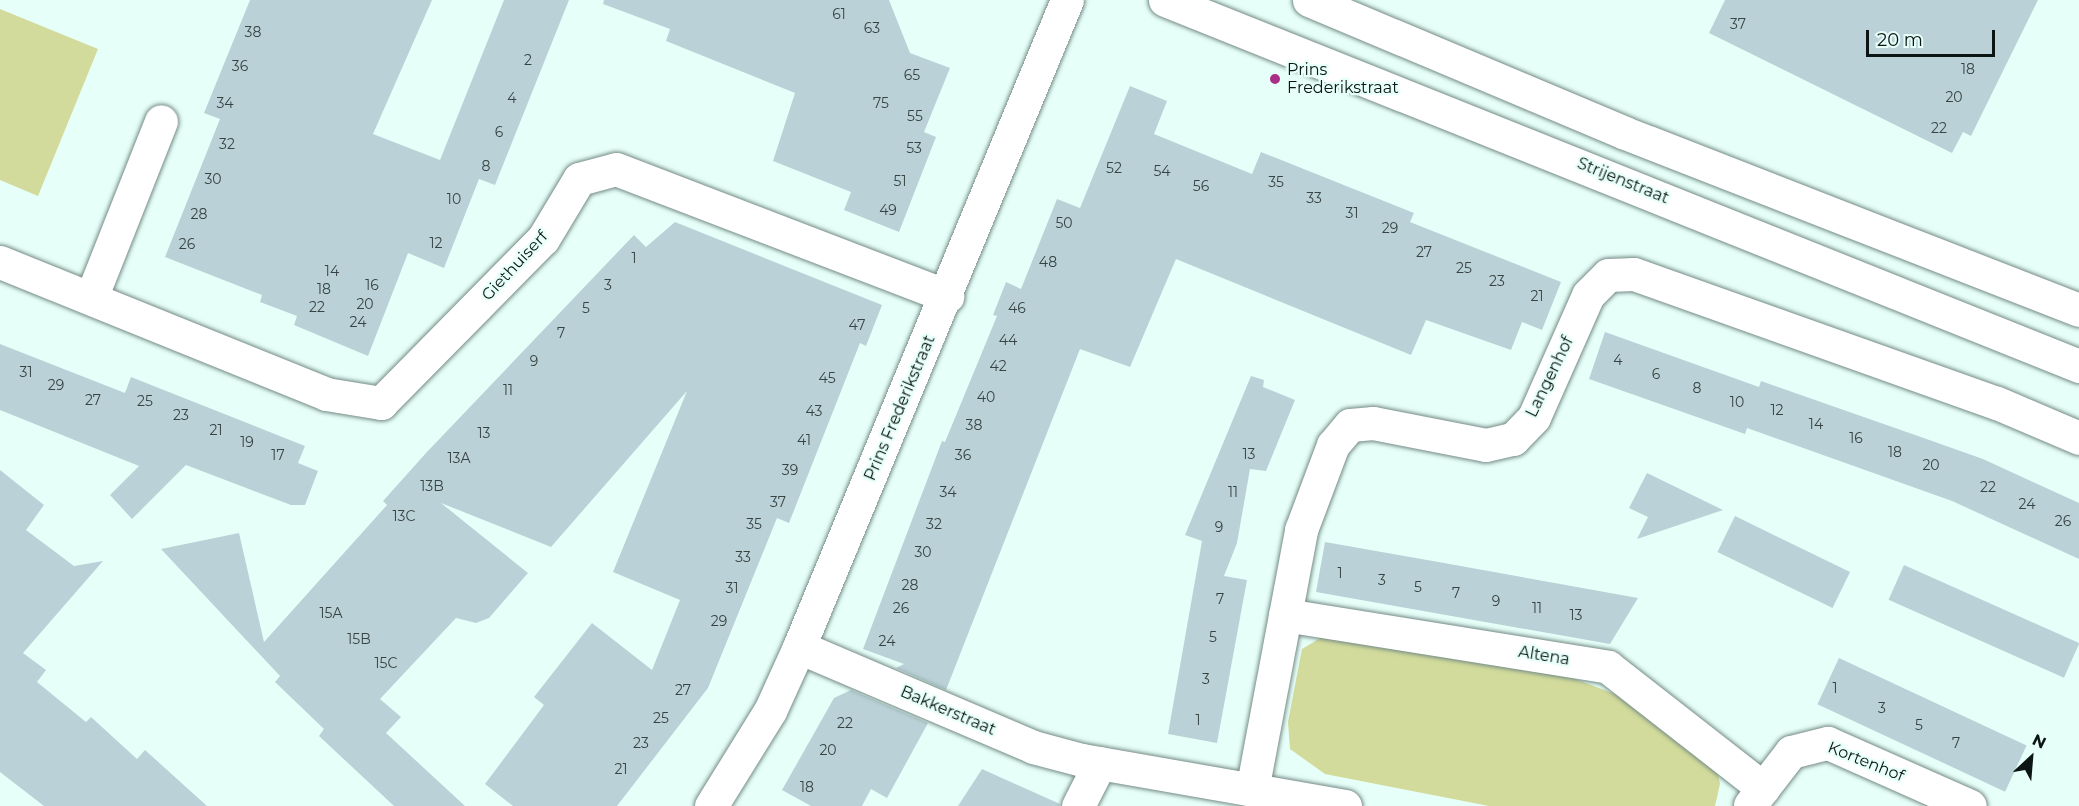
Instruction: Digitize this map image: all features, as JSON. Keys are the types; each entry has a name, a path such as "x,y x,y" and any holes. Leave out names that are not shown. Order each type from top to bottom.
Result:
{"street":[{"name":"Prins Frederikstraat","path":"711,806 770,711 800,647 1067,0"},
{"name":"Strijenstraat","path":"1165,0 2079,366"},
{"path":"1309,0 1626,133 2079,310"},
{"path":"91,298 161,121"},
{"name":"Giethuiserf","path":"0,262 326,394 381,403 543,238 579,179 616,169 946,296"},
{"name":"Langenhof","path":"1234,794 1285,615 1301,530 1313,492 1333,445 1350,425 1373,423 1486,445 1514,439 1534,417 1588,295 1608,275 1634,274 1997,403 2079,438"},
{"name":"Altena","path":"1285,615 1608,667 1756,797"},
{"name":"Bakkerstraat","path":"800,647 1033,747 1234,794 1345,806"},
{"name":"Kortenhof","path":"1756,797 1791,752 1828,743 1970,806"},
{"path":"1078,806 1100,763"}],"green space":[{"path":"0,9 98,49 38,196 0,180"},
{"path":"1322,637 1573,678 1617,695 1718,774 1720,784 1715,806 1489,806 1325,774 1290,749 1288,722 1302,649"}],"building":[{"path":"250,0 432,0 373,134 440,160 504,0 569,0 495,185 479,179 444,268 408,253 368,356 294,325 297,316 260,302 262,295 165,257 220,119 204,113"},
{"path":"604,0 889,0 910,53 950,68 924,132 936,137 899,232 844,210 851,192 773,161 795,93 666,41 670,29 603,4"},
{"path":"1725,0 2038,0 1971,136 1963,132 1952,153 1709,33"},
{"path":"1130,86 1167,101 1154,134 1252,174 1261,152 1414,213 1410,222 1561,282 1542,330 1522,322 1511,350 1426,320 1411,355 1176,259 1130,367 1080,349 946,690 896,668 904,664 863,649 942,441 945,442 997,316 993,315 1006,282 1021,289 1057,199 1080,208"},
{"path":"675,222 882,305 866,346 860,343 789,523 777,518 708,688 617,806 513,806 485,784 544,705 534,697 592,623 652,670 680,600 613,572 687,391 551,547 441,503 528,573 489,618 476,623 456,618 380,699 401,717 386,733 465,806 394,806 319,736 324,729 275,682 280,676 161,549 239,533 264,642 387,505 383,501 426,453 634,235 646,247"},
{"path":"1605,332 1759,387 1761,381 1983,459 2079,503 2079,559 1952,501 1747,428 1745,434 1589,379"},
{"path":"0,344 125,393 131,377 305,446 298,463 318,471 305,505 291,505 186,465 132,519 110,495 139,466 0,410"},
{"path":"1251,376 1264,380 1263,387 1295,400 1266,471 1250,469 1237,543 1224,576 1247,580 1217,743 1168,734 1202,541 1185,535"},
{"path":"0,470 44,505 26,530 74,566 103,561 23,653 46,670 37,682 86,722 91,717 137,759 145,750 207,806 44,806 0,772"},
{"path":"1647,473 1723,510 1637,539 1648,517 1629,508"},
{"path":"1735,516 1850,572 1833,608 1717,552"},
{"path":"1325,542 1638,598 1610,644 1316,592"},
{"path":"1904,565 2079,643 2064,678 1889,600"},
{"path":"1839,658 2027,745 2005,792 1817,704"},
{"path":"851,690 928,723 887,798 871,789 862,806 811,806 782,790 834,698"},
{"path":"982,769 1060,804 1059,806 958,806"}],"place":[{"name":"Prins Frederikstraat","path":"1275,79"}]}
